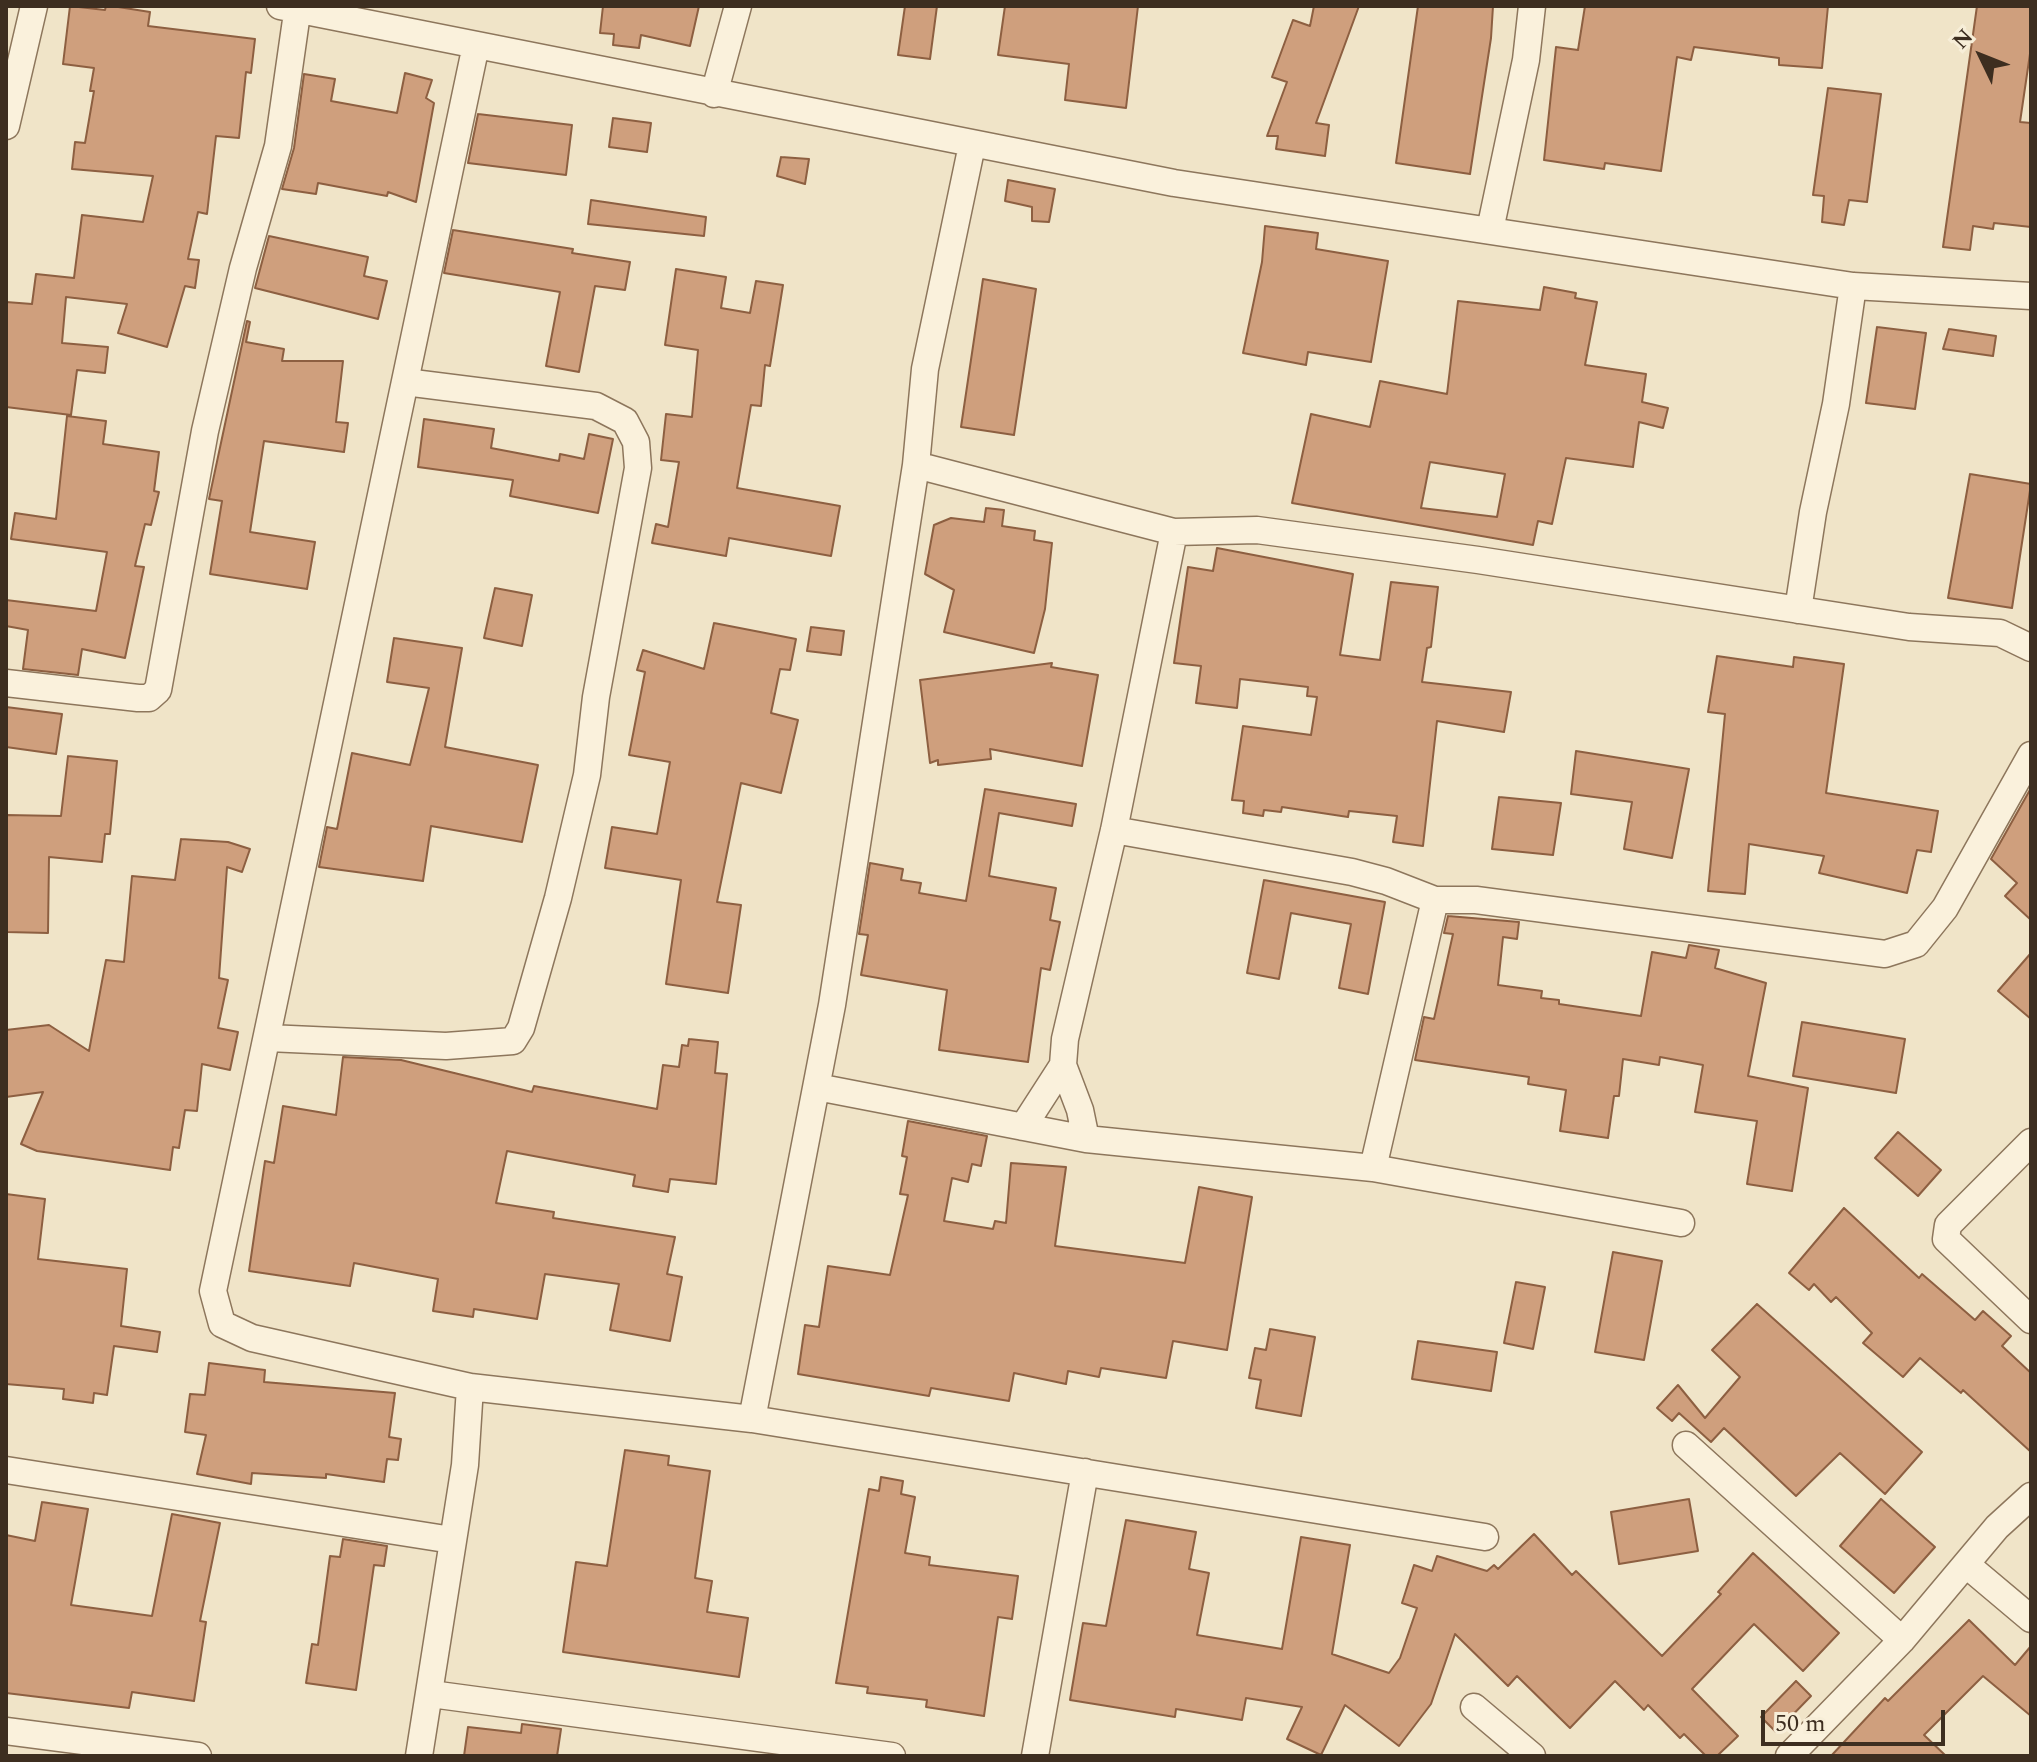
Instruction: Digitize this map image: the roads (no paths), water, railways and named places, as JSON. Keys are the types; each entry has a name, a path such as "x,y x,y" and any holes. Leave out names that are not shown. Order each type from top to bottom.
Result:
{"street":[{"path":"6,126 34,6"},
{"path":"714,94 738,6"},
{"path":"1490,230 1526,60 1532,6"},
{"path":"6,683 138,698 149,698 158,690 205,431 243,268 278,146 292,7 714,94 1174,183 1853,286 2031,296"},
{"path":"476,45 213,1291 222,1324 252,1338 470,1387 752,1419 1485,1537"},
{"path":"752,1419 817,1087 916,465 925,369 972,145"},
{"path":"1798,610 1853,286"},
{"path":"268,1038 446,1046 513,1041 521,1028 558,898 587,775 596,697 638,468 636,442 625,421 596,406 405,382"},
{"path":"916,465 1174,532 1257,530 1478,560 1909,627 2000,633 2031,648"},
{"path":"1086,1139 1080,1110 1063,1065 1065,1039 1114,830 1174,532"},
{"path":"1114,830 1352,872 1435,900 1476,900 1885,954 1916,944 1945,908 2031,755"},
{"path":"1373,1168 1435,900"},
{"path":"1023,1127 1063,1065"},
{"path":"817,1087 1086,1139 1373,1168 1681,1223"},
{"path":"2031,1142 1948,1225 1946,1239 2031,1320"},
{"path":"419,1756 465,1465 470,1387"},
{"path":"1686,1445 1902,1640"},
{"path":"6,1470 452,1540"},
{"path":"1035,1756 1085,1472"},
{"path":"1789,1756 1902,1640 1968,1566 1997,1527 2031,1496"},
{"path":"1968,1566 2031,1619"},
{"path":"431,1694 735,1746 892,1756"},
{"path":"1474,1707 1532,1756"},
{"path":"6,1731 198,1756"}]}
